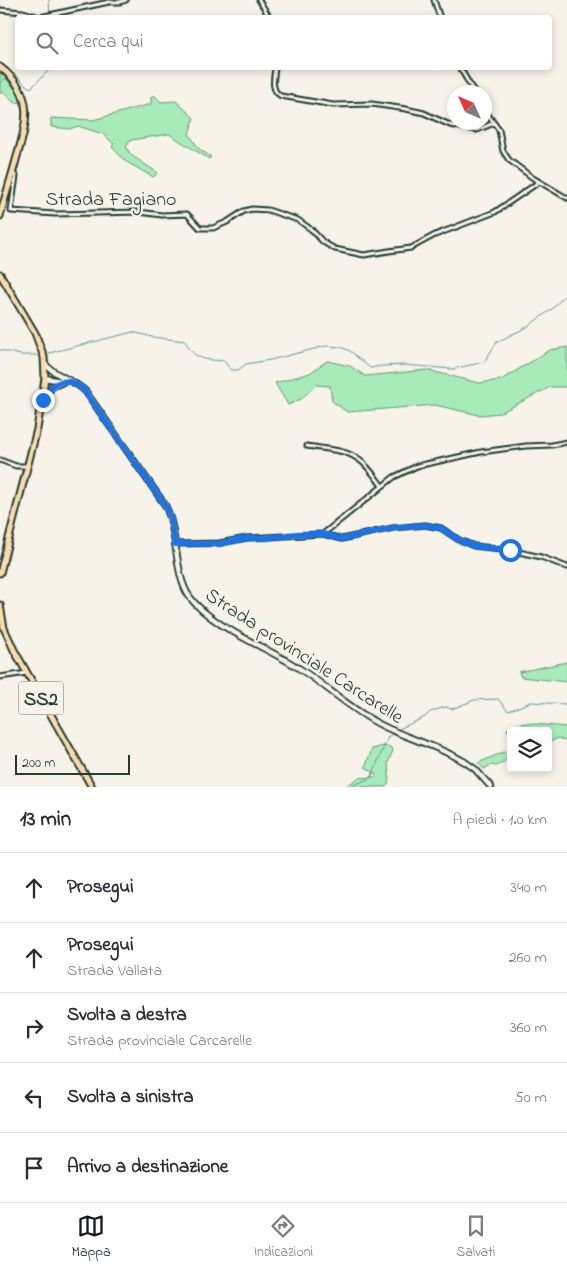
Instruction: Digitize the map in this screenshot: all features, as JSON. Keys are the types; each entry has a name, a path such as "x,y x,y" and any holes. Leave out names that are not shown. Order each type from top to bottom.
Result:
{"main road":[{"path":"0,67 19,86 26,109 25,131 0,216"},
{"path":"0,274 28,320 42,350 45,378 43,400 28,466 0,573"},
{"name":"Strada provinciale Carcarelle","path":"44,360 51,370 72,381 86,392 165,505 170,516 185,588 188,595 199,607 224,626 298,667 366,716 391,730 460,758 475,769 491,787"},
{"path":"45,378 61,376"},
{"path":"45,378 72,381"},
{"path":"43,400 52,387 65,381"},
{"name":"SS2","path":"0,605 4,628 9,640 92,787"}],"street":[{"path":"52,15 126,0"},
{"path":"259,0 268,15"},
{"path":"434,0 439,15"},
{"path":"0,10 36,15"},
{"path":"275,70 274,88 276,93 281,96 332,105 372,104 424,113 450,125 477,130 494,123"},
{"path":"461,70 470,85"},
{"path":"492,120 498,130 503,151 509,160 567,198"},
{"name":"Strada Fagiano","path":"12,173 16,176 10,210 55,214 138,212 162,215 187,214 200,228 213,228 252,208 268,210 298,220 312,230 323,242 335,249 364,255 411,248 435,235 494,212 540,182"},
{"path":"323,534 394,477 417,466 481,452 567,442"},
{"path":"308,446 344,452 358,458 382,486"},
{"path":"0,460 16,466 28,466"},
{"path":"175,544 219,544 247,538 323,534 342,539 393,528 425,525 441,528 459,540 474,546 510,550 567,567"},
{"path":"0,677 27,673"}],"green space":[{"path":"0,72 18,92 21,102 14,103 5,93 0,93"},
{"path":"154,95 161,102 176,101 194,118 189,134 199,149 211,157 209,159 169,134 131,140 126,147 131,155 158,173 153,177 125,161 112,147 114,144 103,134 78,126 70,129 51,127 51,118 93,120 151,104 151,97"},
{"path":"567,347 567,387 550,387 500,413 479,415 435,405 347,412 332,401 330,386 316,385 301,399 288,405 275,383 310,373 327,361 350,366 365,376 427,370 479,383 501,380 550,350"},
{"path":"567,662 567,682 521,677 519,672"},
{"path":"524,723 567,727 567,742 558,738 552,741 552,727 513,727"},
{"path":"383,746 390,747 393,750 388,763 388,785 385,787 345,787 358,778 374,777 376,774 365,767 372,749"},
{"path":"507,751 507,760 497,766 491,765 484,769 478,763"}],"waterway":[{"path":"49,0 50,15"},
{"path":"15,74 31,88 49,70"},
{"path":"0,83 5,79"},
{"path":"45,354 133,332 152,337 185,341 197,356 224,361 231,370 238,370 246,364 326,346 341,347 350,351 370,368 405,365 453,369 484,362 497,342 527,327 552,309 567,293"},
{"path":"0,350 21,355 41,355"},
{"path":"397,730 425,717 430,712 445,707 452,709 474,700 498,699 508,711 531,702 567,704"},
{"path":"348,787 371,778 388,737 394,732"}],"route":[{"path":"43,400 52,387 65,381 72,381 84,390 165,505 170,516 175,544 219,544 247,538 298,534 323,534 342,539 393,528 425,525 441,528 459,540 474,546 510,550"}]}
